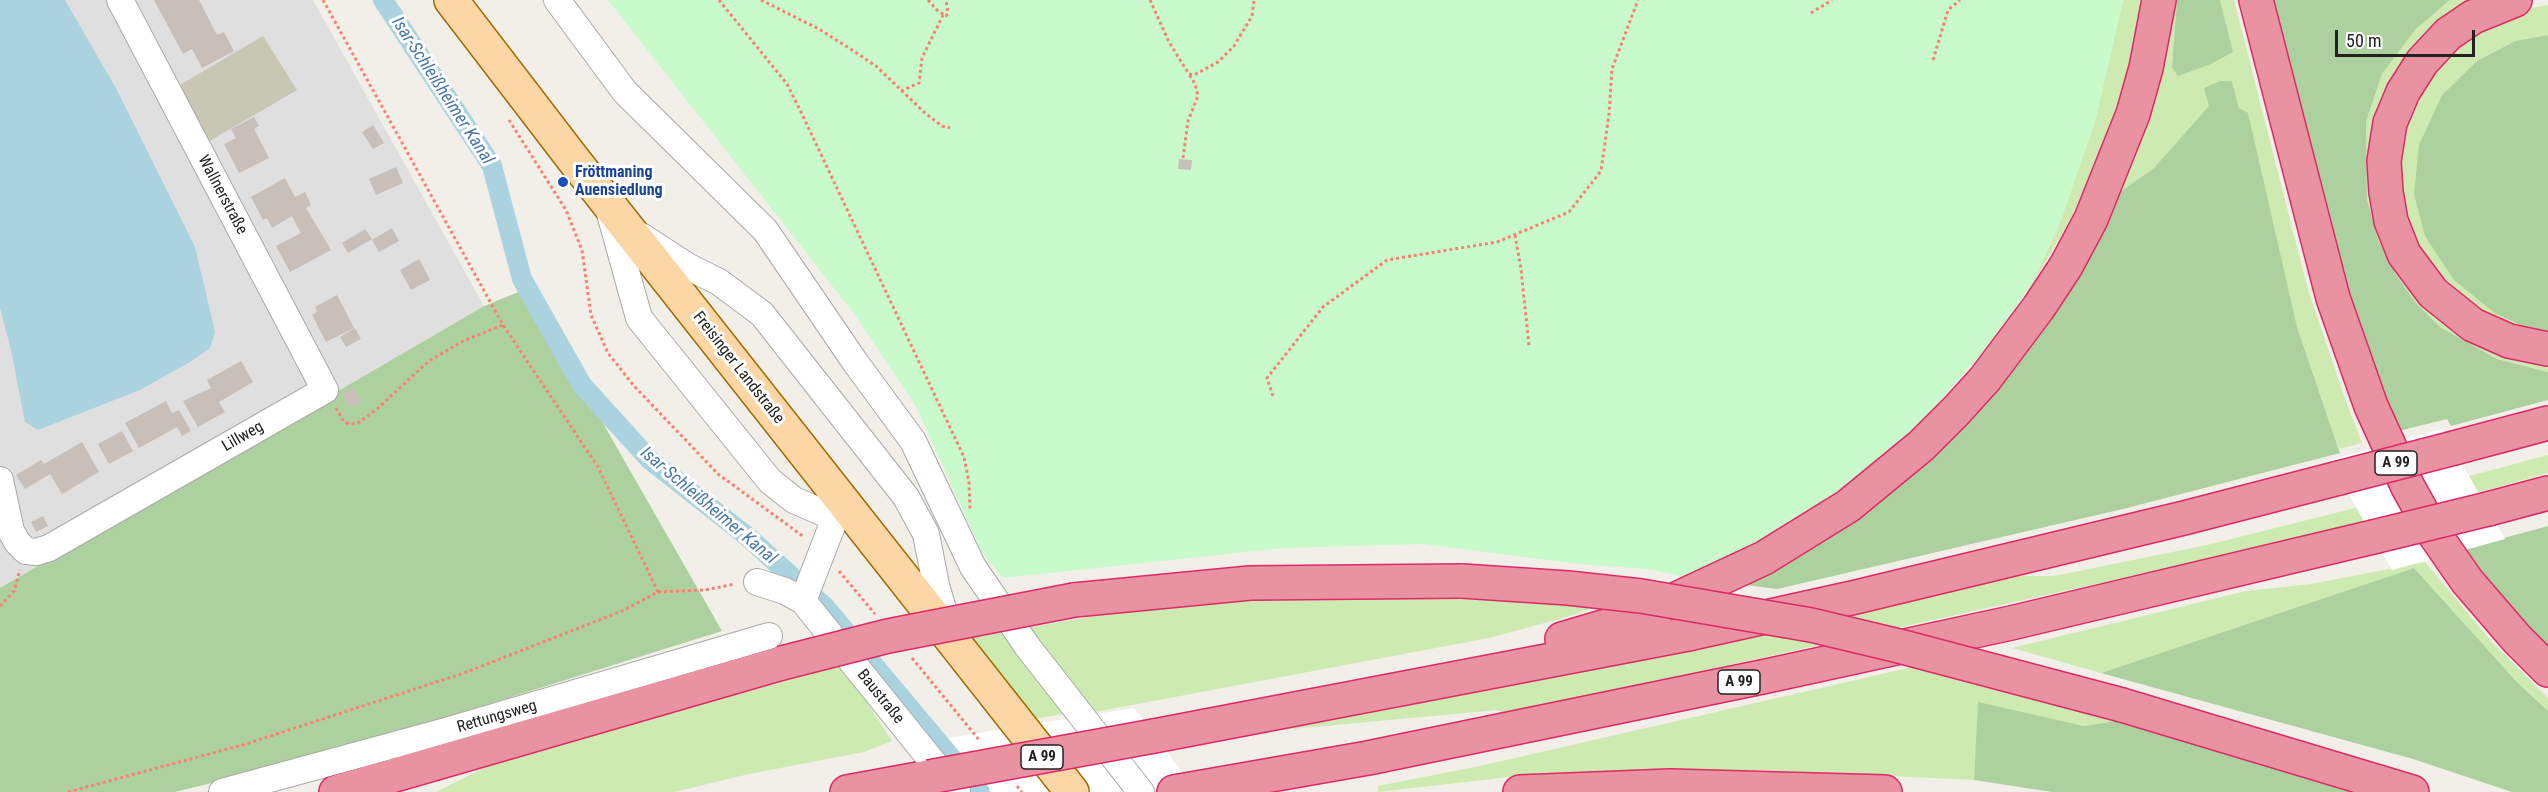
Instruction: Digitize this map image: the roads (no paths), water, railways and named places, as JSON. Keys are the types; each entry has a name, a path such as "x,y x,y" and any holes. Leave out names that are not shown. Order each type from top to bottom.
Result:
{"highway":[{"path":"1408,688 1442,665 1550,643 1640,616 1726,577 1794,541 1848,506 1921,446 1956,411 2012,346 2061,274 2091,219 2133,114 2146,68 2159,0"},
{"path":"2256,0 2332,298 2371,406 2408,487 2433,532 2467,581 2517,639 2548,670"},
{"path":"2515,0 2473,17 2448,34 2422,62 2403,92 2390,123 2384,161 2386,192 2391,221 2404,254 2433,293 2473,325 2510,341 2548,349"},
{"name":"A 99","path":"847,792 943,785 1154,736 1693,633 1856,597 2184,518 2548,423"},
{"name":"A 99","path":"1184,790 1379,755 1762,677 2011,623 2548,493"},
{"path":"336,792 776,650 888,636 1074,600 1250,583 1462,581 1568,588 1641,596 1811,625 1910,648 2122,705 2412,792"},
{"path":"1520,792 1670,786 1886,792"}],"main road":[{"name":"Freisinger Landstraße","path":"451,0 627,227 843,514 952,639 1072,792"}],"street":[{"name":"Wallnerstraße","path":"120,0 325,390"},
{"path":"557,0 626,92 765,230 913,441 973,567 1027,646 1141,792"},
{"path":"607,201 639,318 770,481 794,500 843,514 804,598"},
{"path":"627,227 687,266 719,282 762,315 906,497 926,534 936,585 952,639"},
{"name":"Lillweg","path":"0,480 11,531 26,551 36,552 49,548 325,390"},
{"name":"Baustraße","path":"757,582 804,598 943,785"},
{"name":"Rettungsweg","path":"222,792 446,731 776,650"}],"water":[{"path":"0,0 65,0 117,90 195,247 215,332 210,348 140,390 38,430 25,422 0,308"}],"waterway":[{"name":"Isar-Schleißheimer Kanal","path":"383,0 492,166 522,279 582,385 650,460 748,537 825,607 980,792"}],"place":[{"name":"Fröttmaning Auensiedlung","path":"563,182"}]}
